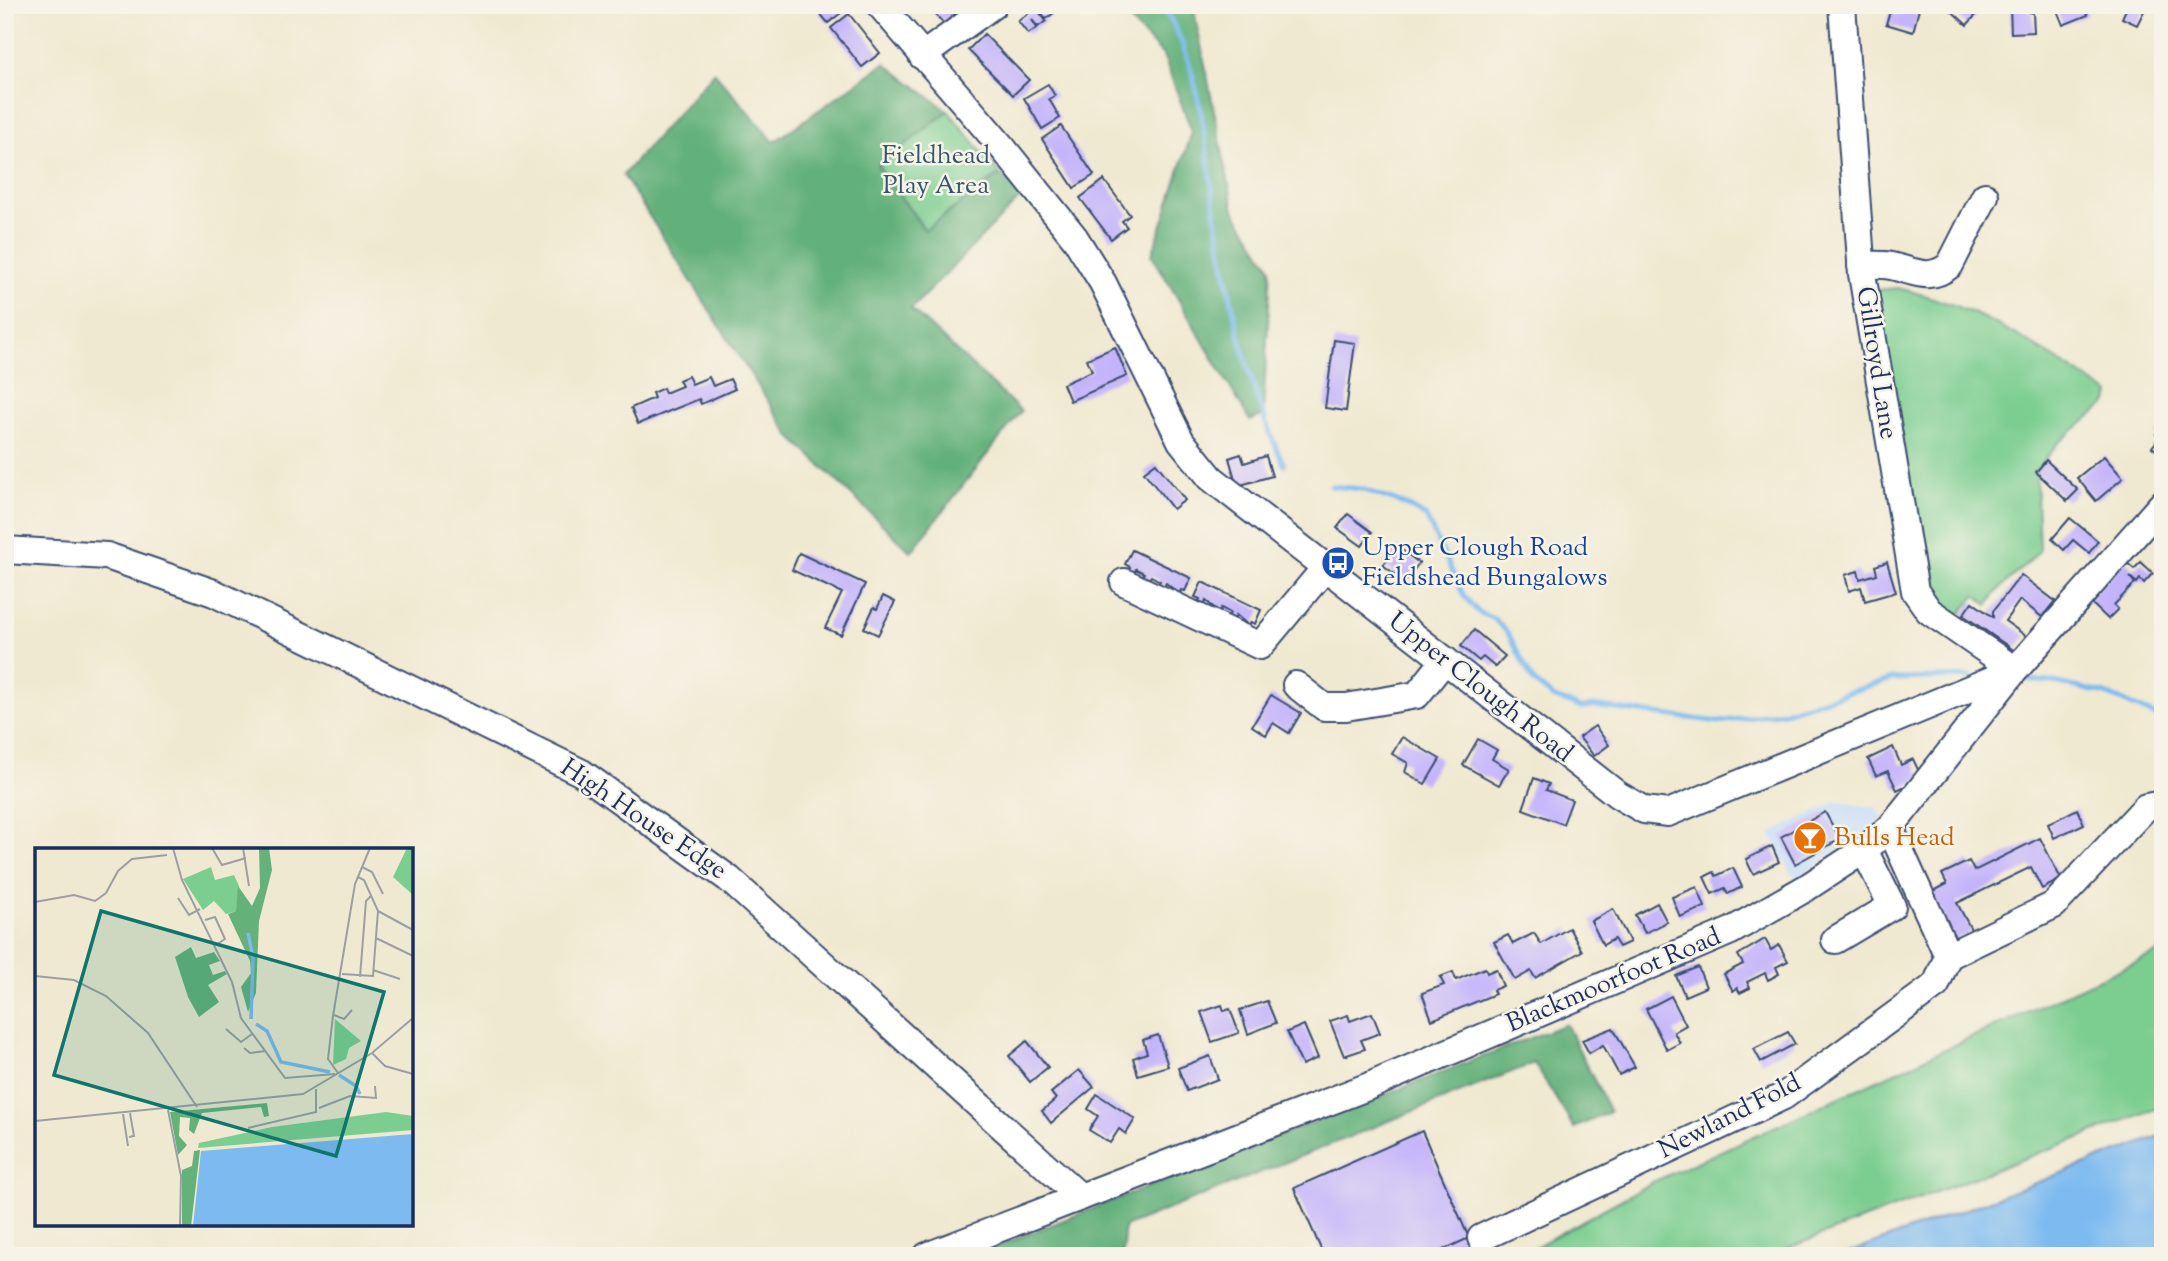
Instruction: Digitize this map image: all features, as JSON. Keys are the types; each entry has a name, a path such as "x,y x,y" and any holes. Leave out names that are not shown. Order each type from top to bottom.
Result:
{"street":[{"path":"922,56 993,5"},
{"name":"Gillroyd Lane","path":"1842,5 1861,265 1914,591 1929,611 2001,681"},
{"name":"Upper Clough Road","path":"882,6 1075,237 1103,283 1181,441 1211,478 1618,795 1644,810 1668,813 2001,681"},
{"path":"1861,265 1888,265 1928,276 1941,273 1950,265 1985,195"},
{"name":"Blackmoorfoot Road","path":"927,1256 1078,1195 1367,1087 1731,931 1864,850 1890,828 2001,681 2163,503"},
{"name":"High House Edge","path":"5,550 107,556 214,593 582,773 729,879 1078,1195"},
{"path":"1124,582 1260,646 1326,567"},
{"path":"1296,685 1324,707 1346,708 1417,695 1445,660"},
{"path":"1890,828 1948,956 2054,905 2146,807 2163,804"},
{"path":"1835,940 1892,906 1864,850"},
{"name":"Newland Fold","path":"1481,1238 1784,1096 1936,985 1948,956"}],"shaded area":[{"path":"1835,802 1875,807 1884,819 1796,880 1770,834"}],"green space":[{"path":"1115,5 1193,5 1234,210 1271,268 1263,415 1250,421 1152,255 1192,132 1163,55"},
{"path":"885,63 948,111 878,166 925,230 1000,174 1024,194 911,309 1021,411 911,552 791,437 623,175 714,72 774,142"},
{"name":"Fieldhead Play Area","path":"948,111 1000,174 925,230 878,166"},
{"path":"1898,288 1957,306 2009,331 2110,394 2108,402 2057,444 2036,472 2039,551 1999,590 1988,605 1976,595 1956,619 1929,596 1876,290"},
{"path":"2163,950 2163,1106 1767,1256 1519,1256 1653,1182"},
{"path":"1566,1024 1610,1112 1574,1128 1534,1063 1124,1227 1123,1256 971,1256"}],"water":[{"path":"2163,1135 2163,1256 1841,1256"}],"building":[{"path":"813,5 843,5 846,9 828,23"},
{"path":"927,5 956,5 960,9 944,24"},
{"path":"1036,5 1064,5 1046,19"},
{"path":"1892,5 1920,5 1913,32 1886,24"},
{"path":"1945,5 1985,5 1967,25"},
{"path":"2010,5 2028,5 2028,12 2033,13 2034,32 2011,33"},
{"path":"2055,5 2084,5 2088,15 2063,25"},
{"path":"2128,5 2147,5 2137,25 2122,18"},
{"path":"1036,8 1046,21 1038,27 1032,20 1037,28 1028,34 1018,21"},
{"path":"849,14 880,53 862,67 831,28"},
{"path":"984,34 1029,80 1013,95 968,50"},
{"path":"1048,84 1055,96 1049,99 1060,118 1042,129 1024,98"},
{"path":"1061,126 1094,175 1074,188 1042,139"},
{"path":"1104,180 1130,215 1122,221 1127,227 1111,239 1080,198"},
{"path":"1334,340 1355,343 1346,411 1325,408"},
{"path":"1115,347 1127,376 1070,401 1063,384 1092,371 1087,359"},
{"path":"688,376 692,384 709,377 713,386 730,379 735,389 701,404 699,399 638,424 631,408 654,398 652,393 663,388 665,393 682,386 679,380"},
{"path":"2163,425 2163,455 2152,447 2160,437 2156,434"},
{"path":"1241,454 1244,463 1266,456 1272,476 1237,486 1229,458"},
{"path":"2104,456 2123,478 2096,501 2077,478"},
{"path":"2046,460 2078,490 2067,501 2036,472"},
{"path":"1156,463 1185,500 1173,509 1144,472"},
{"path":"1348,514 1372,532 1362,546 1337,528"},
{"path":"2070,518 2098,541 2089,553 2073,540 2064,550 2052,539"},
{"path":"1398,547 1419,563 1405,582 1383,565"},
{"path":"1132,550 1191,578 1185,591 1181,590 1179,594 1166,583 1164,587 1158,584 1160,581 1151,576 1148,580 1142,577 1144,573 1136,569 1134,574 1128,571 1130,567 1125,564"},
{"path":"799,553 865,584 841,635 825,628 842,593 792,570"},
{"path":"2125,561 2134,569 2141,562 2153,573 2144,583 2140,579 2137,583 2130,577 2135,583 2114,605 2118,609 2108,619 2088,600"},
{"path":"1887,562 1896,592 1865,601 1861,587 1849,591 1845,575 1858,571 1860,579 1877,574 1875,566"},
{"path":"2021,575 2055,601 2042,617 2020,600 2005,621 2026,636 2015,651 1963,615 1972,602 1993,617 1993,611"},
{"path":"1202,582 1261,610 1255,624 1251,622 1249,626 1236,615 1234,620 1228,617 1230,613 1221,608 1219,612 1206,601 1204,606 1198,603 1200,599 1195,597"},
{"path":"883,596 895,602 878,635 864,628 874,607 877,609"},
{"path":"1474,630 1505,656 1495,667 1483,657 1479,661 1461,646"},
{"path":"1271,695 1301,713 1289,733 1273,723 1266,735 1252,726"},
{"path":"1595,726 1609,745 1594,756 1579,737"},
{"path":"1402,737 1440,759 1425,784 1405,772 1408,763 1392,754"},
{"path":"1478,739 1497,750 1492,759 1509,769 1499,785 1463,765"},
{"path":"1893,747 1901,765 1913,759 1922,778 1897,790 1888,771 1876,776 1868,759"},
{"path":"1534,778 1549,784 1546,790 1572,800 1563,824 1523,809"},
{"path":"2077,809 2084,824 2054,838 2048,824"},
{"name":"Bulls Head","path":"1825,812 1840,839 1795,864 1781,837"},
{"path":"2040,838 2061,879 2042,889 2031,867 1957,903 1972,931 1955,940 1932,892 1947,884 1942,874 1969,861 1974,871"},
{"path":"1772,846 1779,862 1753,874 1746,859"},
{"path":"1733,868 1742,887 1728,894 1725,888 1712,894 1704,877 1714,872 1716,876"},
{"path":"1697,887 1705,907 1680,917 1672,897"},
{"path":"1657,903 1667,922 1645,933 1635,915"},
{"path":"1613,909 1630,942 1619,947 1614,939 1603,945 1591,921"},
{"path":"1569,928 1582,951 1535,978 1531,971 1515,980 1494,942 1508,935 1513,944 1534,933 1541,944"},
{"path":"1765,939 1771,950 1779,945 1788,961 1776,967 1779,974 1768,980 1765,973 1747,982 1750,988 1740,993 1737,988 1733,991 1724,974 1743,964 1738,955"},
{"path":"1698,967 1706,987 1685,996 1676,976"},
{"path":"1485,968 1487,973 1496,969 1503,986 1493,990 1495,994 1432,1020 1422,993 1444,985 1440,977 1453,972 1456,980"},
{"path":"1671,996 1686,1025 1674,1032 1680,1043 1667,1050 1646,1009"},
{"path":"1267,1001 1276,1023 1248,1034 1240,1010"},
{"path":"1222,1005 1224,1011 1230,1009 1239,1033 1212,1042 1201,1012"},
{"path":"1372,1013 1380,1033 1361,1040 1365,1049 1344,1056 1330,1021 1348,1015 1350,1021"},
{"path":"1304,1025 1318,1058 1302,1065 1287,1032"},
{"path":"1613,1028 1635,1067 1619,1075 1603,1045 1589,1053 1582,1040"},
{"path":"1788,1032 1795,1044 1761,1062 1754,1049"},
{"path":"1158,1035 1168,1066 1138,1075 1133,1058 1147,1053 1143,1040"},
{"path":"1027,1041 1048,1067 1030,1082 1009,1056"},
{"path":"1210,1056 1218,1079 1187,1091 1178,1068"},
{"path":"1079,1070 1094,1087 1051,1123 1042,1111 1056,1099 1051,1093"},
{"path":"1097,1094 1135,1119 1126,1134 1119,1129 1110,1143 1089,1130 1098,1116 1088,1109"},
{"path":"1422,1131 1469,1238 1430,1256 1324,1256 1294,1188"}],"waterway":[{"path":"1162,5 1187,56 1195,84 1218,230 1236,320 1251,379 1284,465"},
{"path":"1331,486 1362,489 1406,505 1426,517 1464,596 1478,612 1494,619 1508,633 1533,681 1553,697 1582,708 1592,706 1720,722 1784,712 1892,679 1971,677"},
{"path":"2019,679 2059,683 2106,694 2163,719"}],"place":[{"name":"Upper Clough Road Fieldshead Bungalows","path":"1338,563"},
{"name":"Bulls Head","path":"1810,838"}]}
